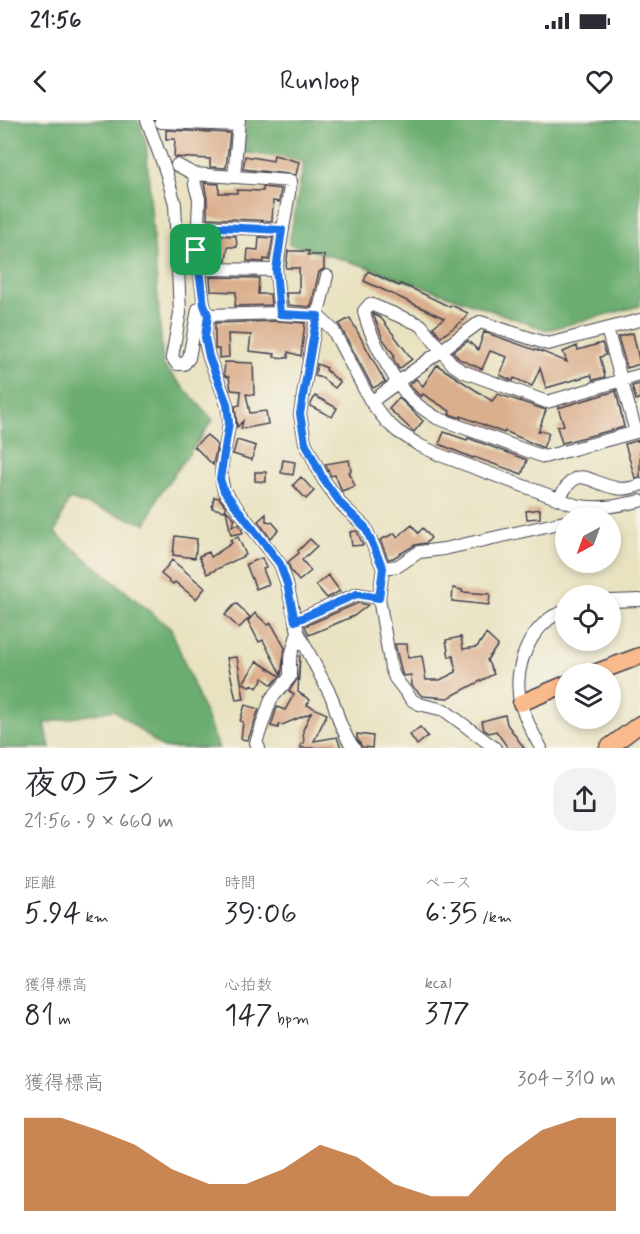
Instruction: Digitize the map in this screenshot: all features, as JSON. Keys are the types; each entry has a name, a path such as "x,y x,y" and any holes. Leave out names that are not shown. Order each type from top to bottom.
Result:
{"highway":[{"path":"621,663 640,656"},
{"path":"520,703 555,689"},
{"path":"608,748 640,724"}],"street":[{"path":"147,120 175,204 180,313 171,357 177,364 184,364 189,358 198,309 318,316 333,330 371,402 386,421 418,445 559,499 589,508 606,508 640,501"},
{"path":"161,122 239,123 234,177"},
{"path":"177,165 194,174 291,181 276,270 280,314"},
{"path":"194,174 199,199 196,250 206,310 205,337 209,357 227,404 229,423 220,479 224,491 280,564 287,584 296,627 332,698 340,723 354,748"},
{"path":"198,226 282,230"},
{"path":"199,269 276,270"},
{"path":"327,276 315,326 300,414 305,442 323,479 342,505 365,527 383,568 379,598 391,668 395,678 412,700 444,710 495,748"},
{"path":"607,329 621,380 638,431 544,457 437,418 415,402 398,382 366,324 364,311 370,304 421,325 453,365 462,372 547,402 621,380 640,375"},
{"path":"371,402 480,322 548,344 640,320"},
{"path":"559,499 566,487 576,478 588,477 615,488 640,485"},
{"path":"383,568 398,566 419,552 444,549 555,524"},
{"path":"296,627 357,594 379,598"},
{"path":"621,601 640,600"},
{"path":"541,748 520,703 518,682 522,656 532,637 549,618 555,616"},
{"path":"259,748 256,743 271,699 290,677 290,659 296,627"}],"green space":[{"path":"0,120 138,120 146,142 163,365 213,420 159,495 146,524 69,499 55,533 171,629 219,748 163,748 114,710 45,723 50,748 0,748"},
{"path":"246,120 640,120 640,306 547,330 358,264 289,244 304,162 244,152"}],"building":[{"path":"166,130 230,133 226,168 210,167 210,159 174,157 175,139 166,139"},
{"path":"274,155 299,162 296,175 243,169 245,156 273,161"},
{"path":"204,183 219,184 219,193 237,193 237,190 263,191 263,187 281,189 279,202 273,201 272,221 207,218"},
{"path":"209,235 236,236 237,247 228,247 226,261 207,261"},
{"path":"259,237 273,238 269,260 247,261 248,249 258,250"},
{"path":"288,251 309,251 308,255 324,255 324,269 319,272 311,307 288,305 286,293 299,293 299,268 286,268"},
{"path":"368,271 399,286 400,284 413,289 468,313 465,319 441,337 433,327 444,318 364,281"},
{"path":"210,277 259,278 258,294 270,294 271,305 235,306 236,292 211,291"},
{"path":"373,314 381,318 412,359 399,369 393,358 395,356 383,339"},
{"path":"350,318 385,382 373,388 339,324"},
{"path":"280,321 305,323 301,356 288,352 288,358 274,357 275,354 249,351 251,335 228,334 229,357 219,358 219,349 215,349 215,323"},
{"path":"484,332 567,362 563,352 577,346 578,350 602,343 606,355 600,357 605,377 593,380 591,375 546,388 540,368 532,386 500,375 507,357 490,351 482,369 459,359 453,352 468,341 478,350"},
{"path":"633,333 640,364 627,368 618,337"},
{"path":"225,362 253,363 254,395 246,394 250,413 266,411 268,424 241,429 243,421 237,427 235,406 240,405 241,391 231,390 229,377 224,373"},
{"path":"317,364 327,368 326,370 340,382 335,388 322,378 315,376"},
{"path":"437,365 492,401 498,394 546,410 538,432 549,433 543,448 505,431 504,433 461,416 461,418 449,414 450,411 423,394 421,397 409,385 416,379 423,386"},
{"path":"640,384 640,398 636,400 632,386"},
{"path":"616,391 624,427 562,443 557,427 564,425 558,408"},
{"path":"315,396 337,408 332,417 310,406"},
{"path":"399,398 423,421 414,432 389,409"},
{"path":"444,432 467,440 468,438 527,460 522,474 439,444"},
{"path":"207,435 217,445 213,465 194,446"},
{"path":"237,440 256,446 252,460 233,454"},
{"path":"640,440 640,477 635,478 625,444"},
{"path":"283,460 295,462 293,475 281,473"},
{"path":"349,460 351,471 349,472 355,486 342,491 335,475 331,476 325,464"},
{"path":"255,472 266,472 266,482 255,481"},
{"path":"301,477 314,491 306,499 293,485"},
{"path":"214,497 219,498 226,507 225,511 212,508"},
{"path":"540,509 540,518 527,519 526,511"},
{"path":"226,510 235,519 232,526 239,524 243,533 231,535"},
{"path":"266,514 266,521 272,522 279,530 270,538 258,521"},
{"path":"412,525 418,533 423,528 431,538 426,543 415,545 388,559 380,540 395,533 397,537"},
{"path":"357,531 363,545 352,546 350,532"},
{"path":"175,536 197,539 195,558 173,555"},
{"path":"238,537 246,555 207,574 199,556 209,552 211,557 232,543 230,540"},
{"path":"310,539 317,546 302,560 311,571 299,581 291,571 288,562"},
{"path":"262,558 266,568 263,569 269,584 256,589 246,564"},
{"path":"172,560 205,588 196,599 161,574"},
{"path":"328,575 340,591 327,598 316,585"},
{"path":"453,588 462,590 462,592 490,594 489,605 452,601"},
{"path":"236,603 250,617 239,628 225,615"},
{"path":"358,603 368,605 354,616 309,635 305,626"},
{"path":"255,613 268,625 271,623 285,648 281,675 263,640 259,642 248,621"},
{"path":"486,634 498,645 487,660 494,674 448,698 422,696 412,686 411,675 402,674 395,644 407,644 408,658 422,656 426,680 440,680 456,672 453,656 449,657 446,640 461,637 463,649 477,647"},
{"path":"300,655 298,692 310,700 307,705 327,714 314,741 337,737 341,748 301,748 301,744 304,743 303,730 311,713 282,725 279,724 278,728 271,726 277,707 285,710 294,694 289,691 298,678"},
{"path":"237,657 244,699 236,700 227,658"},
{"path":"257,661 280,676 272,685 263,678 257,688 252,684 251,687 243,683"},
{"path":"245,705 259,709 248,740 241,739 243,722 240,721"},
{"path":"505,715 507,724 524,748 508,748 496,731 489,733 484,730 482,721"},
{"path":"420,727 428,736 417,745 410,735"},
{"path":"357,734 373,736 372,748 362,747"}],"route":[{"path":"198,226 282,230 276,270 280,314 318,316 300,414 305,442 323,479 342,505 365,527 383,568 379,598 357,594 295,621 280,564 224,491 220,479 229,423 227,404 209,357 205,337 208,315 204,305 196,250 198,226"}]}
